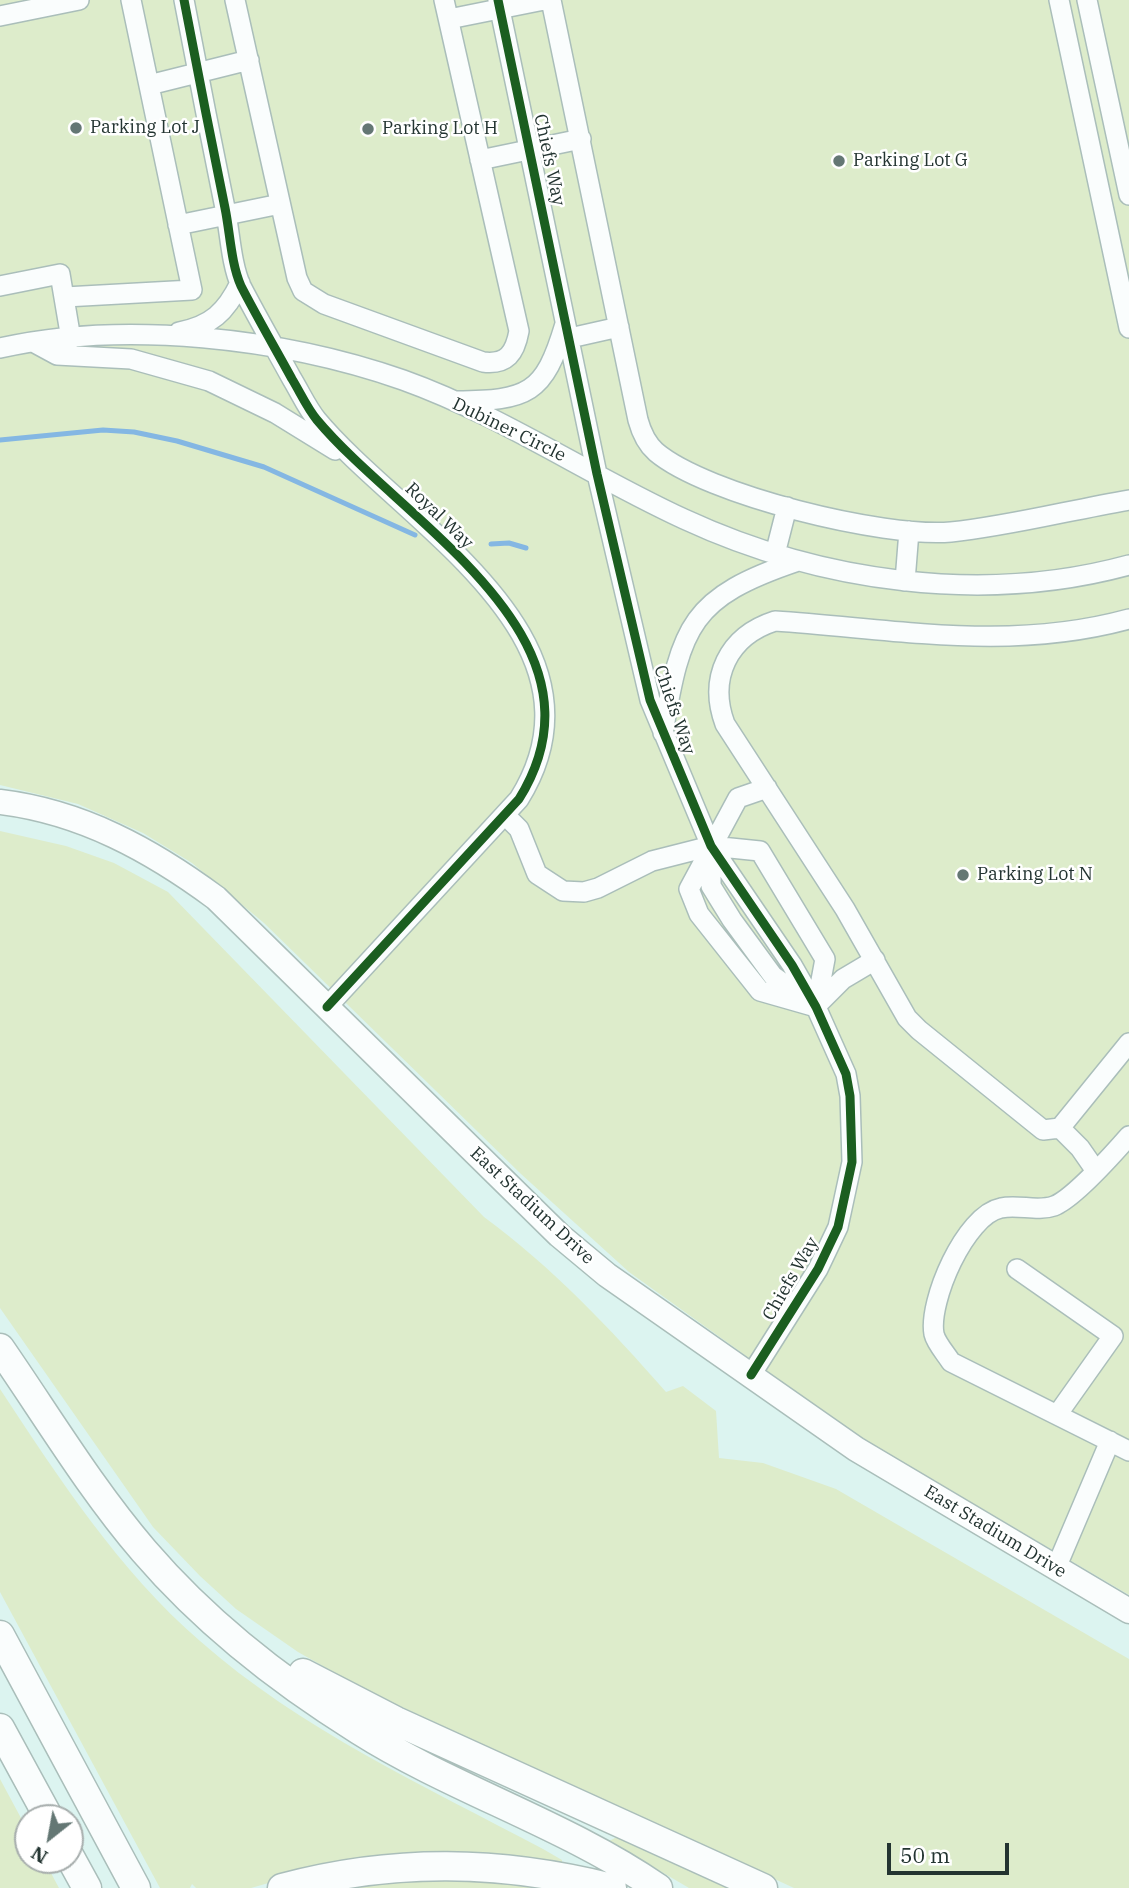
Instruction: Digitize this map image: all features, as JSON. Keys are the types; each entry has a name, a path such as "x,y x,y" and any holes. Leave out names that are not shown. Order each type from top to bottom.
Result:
{"highway":[{"path":"0,1348 144,1551 185,1594 270,1671 360,1731 558,1832 658,1888"},
{"path":"185,1594 325,1686 763,1888"},
{"path":"0,1636 136,1888"},
{"path":"0,1727 41,1804"},
{"path":"282,1888 342,1873 388,1868 490,1866 536,1871 612,1888"}],"main road":[{"name":"East Stadium Drive","path":"0,802 68,816 110,832 169,863 216,898 559,1235 607,1275 856,1449 1129,1611"}],"street":[{"path":"0,16 79,0"},
{"path":"65,297 192,290 131,0"},
{"name":"Royal Way","path":"184,0 240,283 315,418 360,465 458,555 490,592 530,652 545,704 545,728 533,776 505,815 327,1007"},
{"path":"235,0 297,278 312,299 483,362 496,364 509,358 516,347 519,331 446,10 544,0"},
{"path":"551,0 638,420 654,450 687,471 787,507 865,526 909,531 950,532 1129,500"},
{"path":"1059,0 1129,328"},
{"path":"1087,0 1129,195"},
{"name":"Chiefs Way","path":"499,5 597,474 650,700 711,846 792,965 816,1007 846,1074 850,1096 852,1162 838,1227 818,1269 751,1376"},
{"path":"149,85 249,60"},
{"path":"1087,131 1114,125"},
{"path":"481,160 581,139"},
{"path":"178,225 280,204"},
{"path":"0,286 60,274 71,339"},
{"path":"156,337 198,328 214,320 223,312 240,283"},
{"path":"452,401 510,398 532,387 549,369 568,329 619,327"},
{"name":"Dubiner Circle","path":"0,348 31,341 156,337 274,347 335,359 405,381 452,401 684,519 799,561 905,580 952,584 1022,582 1096,574 1129,565"},
{"path":"31,341 57,355 131,359 209,381 275,413 360,465"},
{"path":"775,554 787,507"},
{"path":"905,580 909,531"},
{"path":"662,734 674,664 689,633 704,612 729,588 754,576 799,561"},
{"path":"1129,619 1037,636 968,638 775,621 760,626 736,646 726,661 719,682 718,705 725,724 874,960 906,1018 919,1030 1043,1130 1060,1128 1129,1043"},
{"path":"767,788 738,798 689,889 699,914 760,991 816,1007"},
{"path":"505,815 519,829 537,874 563,891 584,892 598,888 652,861 711,846 760,851 825,959 816,1007"},
{"path":"816,1007 843,979 874,960"},
{"path":"1060,1128 1080,1148 1096,1171"},
{"path":"1129,1136 1096,1171 1056,1205 1040,1209 1000,1208 980,1218 958,1249 934,1305 934,1336 951,1362 1129,1451"},
{"path":"1017,1269 1113,1336 1058,1415"},
{"path":"1056,1568 1110,1441"}],"green space":[{"path":"0,0 1129,0 1129,1595 855,1434 629,1272 521,1174 264,923 192,863 143,833 78,804 0,785"},
{"path":"0,831 66,846 114,863 168,892 484,1217 533,1256 580,1299 666,1392 683,1386 716,1411 719,1458 763,1463 836,1489 1129,1659 1129,1888 794,1888 369,1692 298,1652 236,1609 200,1576 153,1527 0,1308"},
{"path":"0,1389 67,1489 116,1554 171,1614 200,1641 239,1673 322,1729 409,1779 543,1849 562,1860 562,1866 307,1872 251,1888 196,1888 192,1884 190,1888 160,1888 0,1592"},
{"path":"0,1779 14,1805 14,1874 52,1874 59,1888 0,1888"},
{"path":"623,1834 743,1888 689,1888 609,1841"},
{"path":"454,1879 542,1888 342,1888 407,1880"}],"waterway":[{"path":"0,440 103,430 134,432 177,441 264,467 415,535"},
{"path":"491,544 509,543 526,548"}],"cycle path":[{"path":"184,0 233,258 241,286 313,415 354,459 445,543 488,588 522,635 542,686 543,741 519,799 327,1007"},
{"path":"498,0 597,474 650,700 711,846 792,965 816,1007 846,1074 850,1096 852,1162 838,1227 818,1269 751,1375"}],"place":[{"name":"Parking Lot J","path":"76,128"},
{"name":"Parking Lot H","path":"368,129"},
{"name":"Parking Lot G","path":"839,161"},
{"name":"Parking Lot N","path":"963,875"}]}
